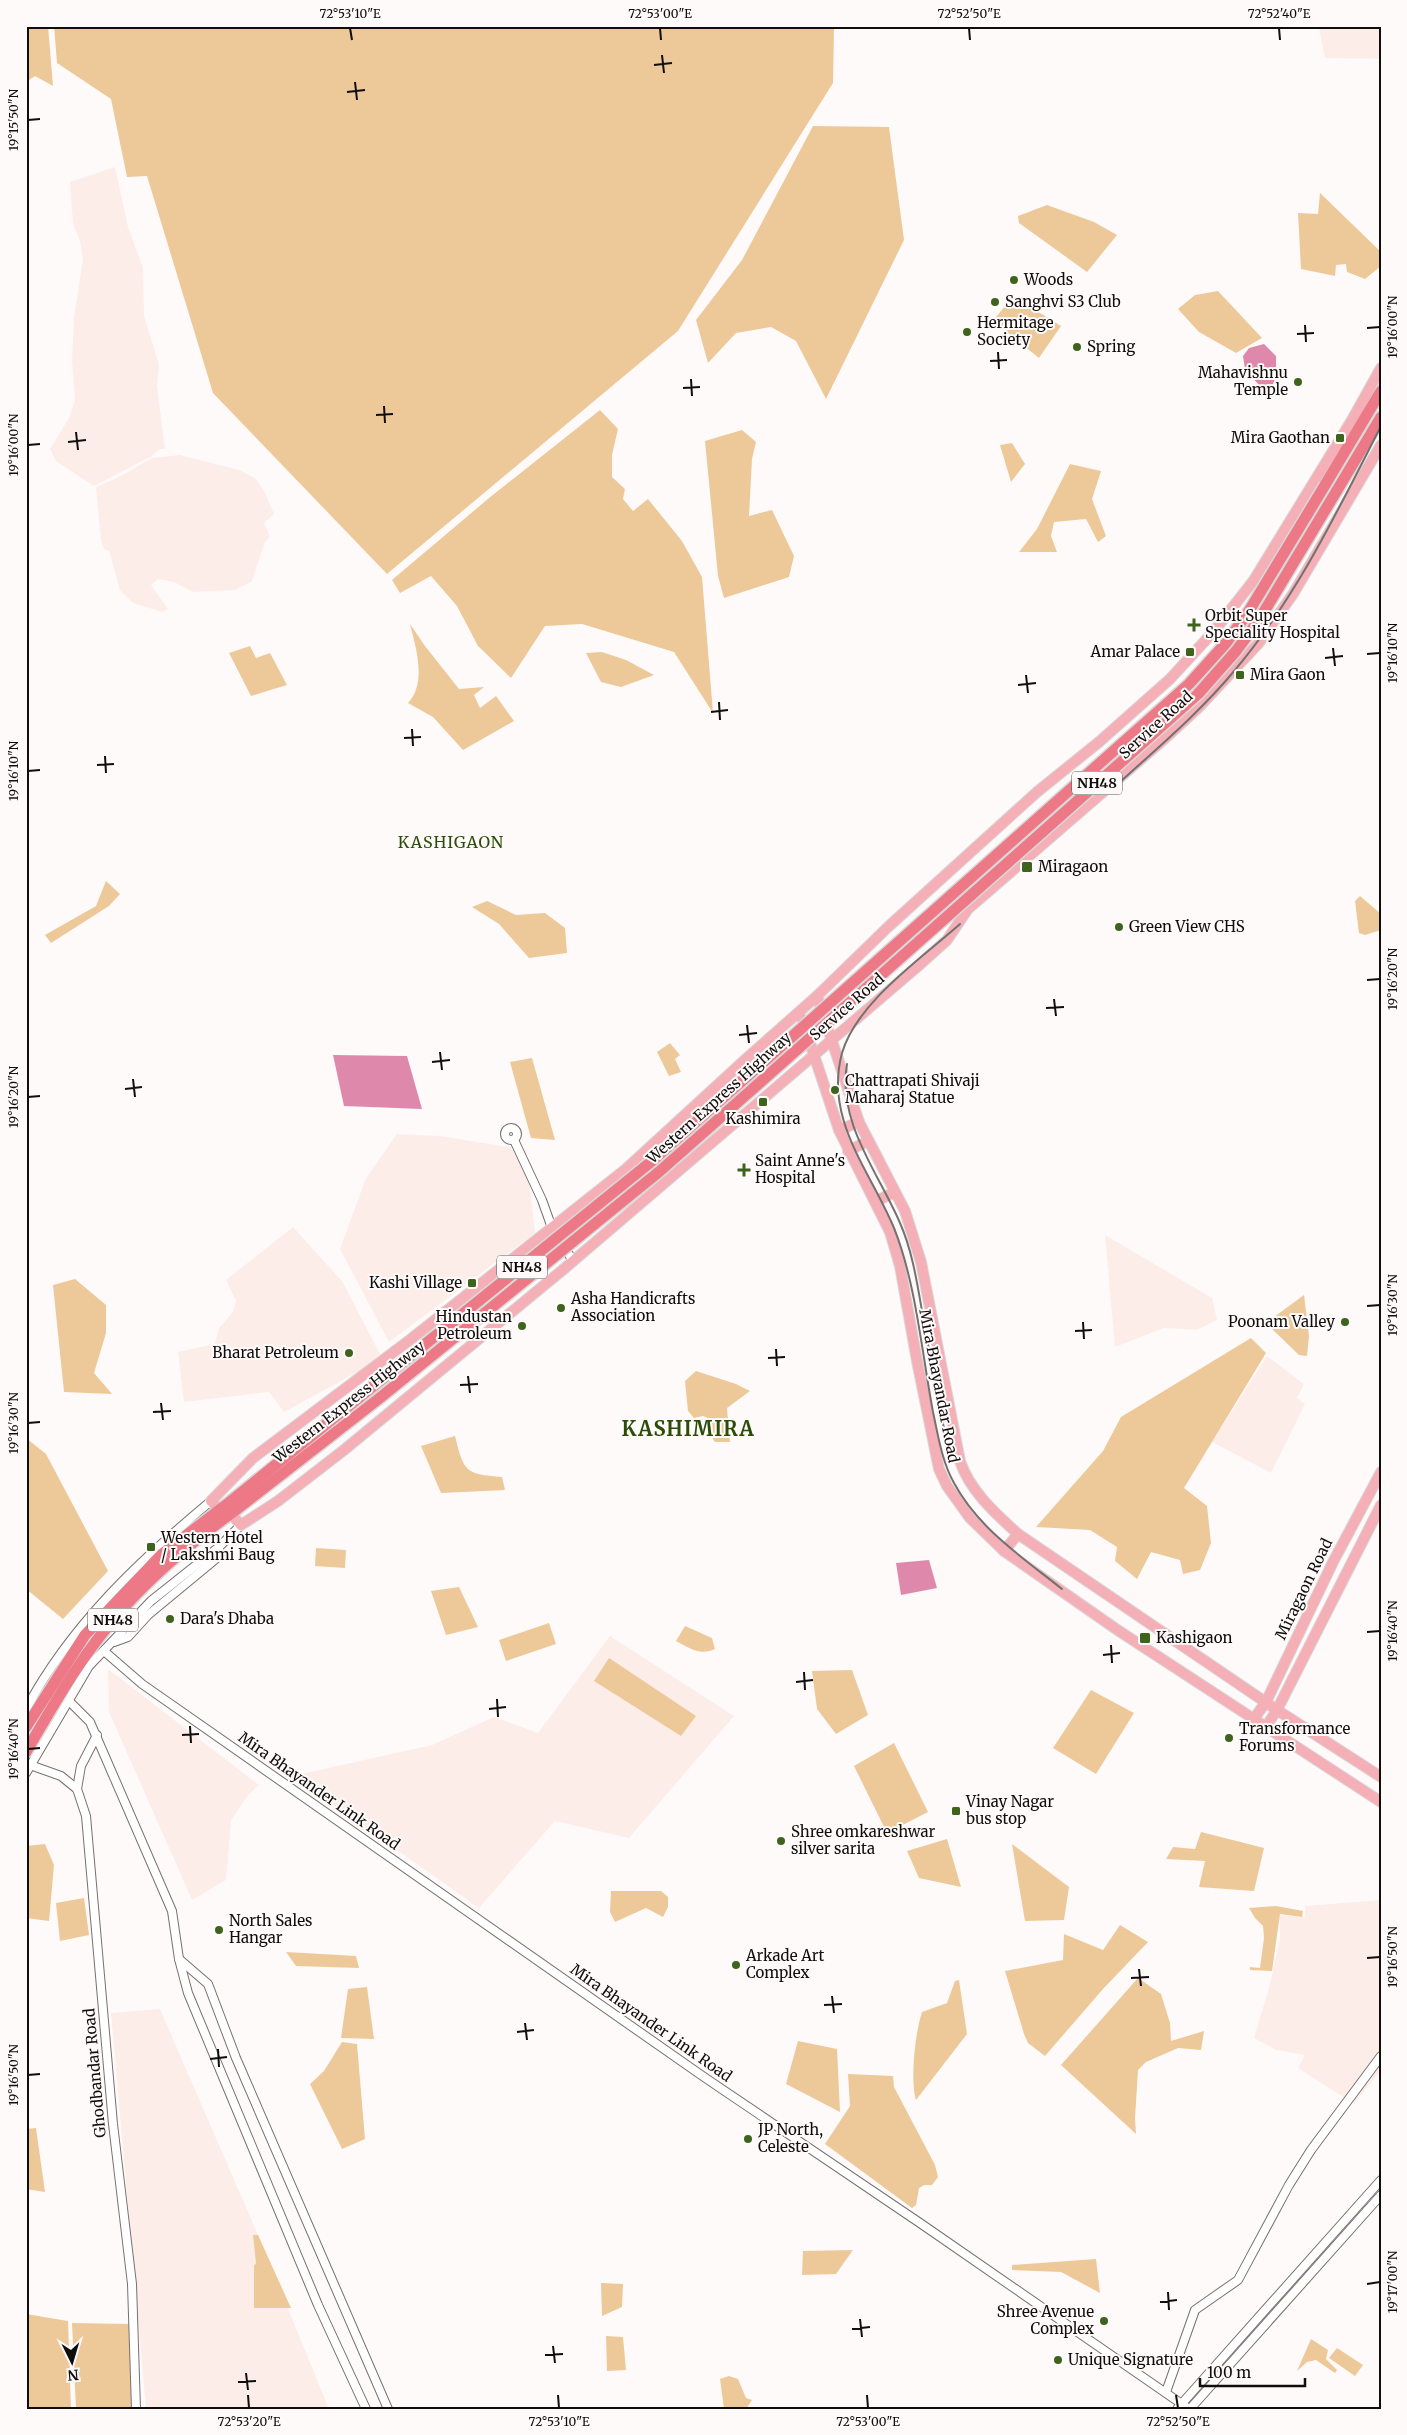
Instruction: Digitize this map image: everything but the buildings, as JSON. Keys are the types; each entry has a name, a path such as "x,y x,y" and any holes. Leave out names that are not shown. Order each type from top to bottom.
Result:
{"highway":[{"name":"Western Express Highway","path":"26,1752 60,1693 92,1646 126,1605 226,1507 659,1155 1189,684 1226,643 1249,611 1381,391"},
{"name":"Western Express Highway","path":"26,1726 85,1635 162,1554 381,1397 660,1171 1198,694 1236,651 1259,620 1381,416"}],"main road":[{"path":"241,1526 226,1507 253,1458 411,1339 626,1169 817,996 888,927 1037,792 1099,742 1170,679 1209,637 1254,580 1352,420 1381,368"},
{"name":"Service Road","path":"241,1526 278,1501 344,1450 573,1261 947,940 968,909 1052,836 1165,744 1258,644 1307,580 1381,445"},
{"path":"1052,836 1059,844"},
{"name":"Mira Bhayandar Road","path":"817,996 833,1039 859,1122 905,1211 921,1262 960,1462 963,1471 986,1505 1018,1534 1277,1710 1381,1776"},
{"name":"Mira Bhayandar Road","path":"799,1012 848,1151 876,1201 890,1232 900,1266 939,1469 947,1486 970,1518 1004,1551 1265,1728 1381,1802"},
{"path":"838,1054 849,1025"},
{"path":"840,1130 859,1122"},
{"path":"848,1151 868,1141"},
{"path":"876,1201 895,1192"},
{"name":"Miragaon Road","path":"1254,1720 1266,1702 1333,1562 1381,1472"},
{"name":"Miragaon Road","path":"1265,1728 1277,1710 1381,1505"},
{"path":"1004,1551 1018,1534"},
{"path":"1301,1725 1310,1736 1381,1781"},
{"path":"1288,1743 1306,1748 1381,1796"}],"street":[{"path":"514,1140 542,1200 552,1228 573,1261"},
{"path":"26,1708 63,1647 94,1611 149,1555 226,1507"},
{"path":"26,1773 89,1666 151,1601 219,1547 241,1526"},
{"name":"Mira Bhayander Link Road","path":"104,1651 142,1684 674,2056 1166,2392 1179,2406 1189,2409"},
{"path":"69,1701 90,1722 97,1735 172,1911 179,1959 191,2002 318,2304 366,2409"},
{"path":"77,1790 81,1766 97,1735"},
{"path":"30,1765 61,1776 77,1790"},
{"name":"Ghodbandar Road","path":"77,1790 86,1816 113,2124 132,2284 136,2409"},
{"path":"179,1959 208,1984 240,2067 388,2409"},
{"path":"1166,2392 1195,2310 1238,2280 1302,2164 1381,2056"},
{"path":"1179,2406 1381,2180"},
{"path":"1189,2409 1381,2195"},
{"path":"1239,2339 1247,2344"},
{"path":"1211,2370 1219,2376"}],"shaded area":[{"path":"26,26 48,26 53,86 35,76 26,82"},
{"path":"54,26 834,26 833,83 678,331 387,574 213,393 147,176 127,177 111,99 57,63"},
{"path":"1327,26 1380,26 1381,59 1325,58 1319,28"},
{"path":"813,126 889,127 904,240 826,399 796,341 771,327 736,333 708,363 696,320 742,260"},
{"path":"115,167 128,227 143,268 144,316 159,365 157,386 165,449 160,449 150,457 94,486 56,461 50,449 69,418 75,400 72,362 74,317 83,259 80,241 73,224 70,182"},
{"path":"1320,193 1381,252 1381,266 1365,279 1347,272 1346,264 1336,265 1335,276 1301,269 1298,213 1318,214"},
{"path":"1047,205 1094,222 1117,235 1087,272 1019,223 1018,216"},
{"path":"1218,291 1262,338 1236,353 1199,332 1178,309 1195,295"},
{"path":"1013,296 1061,326 1039,358 993,321"},
{"path":"1264,344 1276,356 1276,377 1271,389 1265,392 1245,369 1243,356 1249,348"},
{"path":"600,410 618,429 612,455 612,477 625,489 623,499 633,511 648,499 682,541 702,577 713,713 674,652 582,624 545,626 511,678 478,646 457,606 431,576 400,593 392,580 489,498"},
{"path":"742,430 756,442 752,459 749,516 772,510 794,556 789,577 724,598 718,576 705,441"},
{"path":"1012,443 1025,464 1011,482 1000,445"},
{"path":"180,455 239,470 255,478 264,491 274,514 264,523 270,537 265,542 252,581 235,590 193,592 174,582 158,579 151,585 168,609 162,612 133,603 120,590 109,551 104,549 101,540 96,487 119,477 152,458"},
{"path":"1070,464 1101,471 1092,499 1106,536 1098,542 1086,519 1054,522 1051,536 1057,552 1019,552 1037,529"},
{"path":"410,624 459,689 484,687 474,695 480,708 496,696 514,721 463,750 433,717 408,703 414,695 419,676 417,654"},
{"path":"250,646 256,658 270,653 287,685 251,696 229,653"},
{"path":"602,652 626,660 654,675 621,687 601,682 586,653"},
{"path":"106,881 120,894 109,906 51,943 45,935 96,906"},
{"path":"1360,896 1381,914 1381,930 1365,935 1359,933 1355,901"},
{"path":"487,901 516,915 545,913 565,928 567,953 529,958 499,924 472,907"},
{"path":"670,1043 680,1055 675,1059 681,1072 669,1076 657,1052"},
{"path":"333,1055 407,1056 422,1109 344,1106"},
{"path":"532,1058 555,1140 531,1138 510,1062"},
{"path":"397,1134 440,1136 526,1150 535,1233 389,1342 340,1249 366,1178"},
{"path":"293,1227 342,1281 380,1354 361,1370 284,1412 269,1392 184,1402 178,1352 215,1344 219,1328 233,1312 236,1301 226,1280"},
{"path":"1105,1235 1212,1298 1217,1320 1197,1330 1164,1328 1115,1347"},
{"path":"75,1279 106,1305 106,1333 94,1373 112,1394 64,1392 53,1285"},
{"path":"1304,1295 1309,1336 1307,1356 1299,1355 1266,1323"},
{"path":"1251,1338 1266,1353 1184,1488 1207,1506 1211,1543 1200,1570 1183,1574 1180,1560 1151,1552 1137,1579 1115,1561 1117,1547 1090,1530 1036,1527 1103,1451 1121,1417"},
{"path":"1267,1356 1304,1384 1297,1398 1305,1404 1271,1473 1212,1442"},
{"path":"696,1371 736,1384 750,1391 727,1408 730,1442 715,1442 713,1439 712,1420 703,1416 694,1418 688,1411 685,1381"},
{"path":"455,1436 461,1457 468,1469 480,1474 502,1477 505,1490 441,1493 421,1446"},
{"path":"26,1438 46,1454 108,1571 63,1619 26,1589"},
{"path":"316,1548 346,1550 345,1568 315,1566"},
{"path":"929,1560 937,1588 901,1595 896,1563"},
{"path":"459,1587 478,1627 446,1635 431,1591"},
{"path":"549,1623 556,1644 506,1661 499,1640"},
{"path":"685,1626 712,1638 715,1649 704,1652 699,1651 676,1641"},
{"path":"610,1636 734,1716 629,1838 555,1821 479,1908 292,1776 432,1745 494,1717 538,1733"},
{"path":"609,1658 696,1716 681,1736 594,1681"},
{"path":"108,1669 259,1785 248,1795 231,1820 226,1880 192,1900 109,1712"},
{"path":"852,1670 868,1715 836,1734 817,1709 812,1671"},
{"path":"1091,1690 1134,1713 1096,1774 1053,1748"},
{"path":"894,1743 928,1812 887,1833 854,1766"},
{"path":"1201,1832 1264,1848 1254,1891 1199,1887 1205,1861 1166,1859 1173,1847 1195,1849"},
{"path":"947,1839 961,1887 919,1878 907,1851"},
{"path":"45,1844 54,1865 49,1921 26,1918 26,1846"},
{"path":"1012,1844 1069,1887 1064,1920 1025,1921"},
{"path":"611,1891 661,1891 668,1897 668,1907 663,1917 646,1908 615,1922 610,1912"},
{"path":"84,1898 89,1935 60,1941 56,1903"},
{"path":"1381,1900 1381,2070 1354,2104 1298,2068 1305,2055 1276,2050 1254,2038 1269,1988 1280,1939 1280,1915 1305,1917 1305,1906"},
{"path":"1276,1906 1303,1911 1302,1917 1280,1914 1272,1971 1250,1970 1250,1967 1260,1968 1264,1938 1263,1926 1249,1908"},
{"path":"1120,1925 1148,1942 1103,1989 1045,2056 1028,2043 1005,1971 1063,1960 1064,1934 1103,1950"},
{"path":"286,1952 356,1956 359,1968 296,1966"},
{"path":"1138,1978 1161,1994 1170,2023 1171,2041 1204,2031 1201,2050 1178,2048 1146,2062 1138,2070 1136,2134 1061,2065"},
{"path":"959,1980 967,2034 916,2100 913,2081 914,2056 922,2012 947,2003 955,1981"},
{"path":"367,1987 374,2039 341,2038 348,1989"},
{"path":"160,2009 255,2228 329,2409 146,2409 111,2013"},
{"path":"798,2041 837,2049 840,2112 786,2084"},
{"path":"342,2042 357,2044 365,2139 342,2149 310,2084 324,2071"},
{"path":"848,2074 893,2076 894,2087 935,2165 938,2177 932,2185 924,2185 919,2188 916,2205 912,2208 825,2144 850,2106"},
{"path":"36,2128 45,2192 26,2189 26,2129"},
{"path":"253,2235 258,2235 291,2308 254,2308 254,2266 256,2263"},
{"path":"853,2250 836,2274 802,2275 803,2251"},
{"path":"1096,2259 1100,2293 1061,2272 1012,2270 1012,2265"},
{"path":"601,2283 623,2284 622,2307 602,2316"},
{"path":"26,2314 68,2321 71,2409 26,2409"},
{"path":"72,2323 129,2324 132,2409 76,2409"},
{"path":"606,2336 623,2337 626,2370 607,2371"},
{"path":"1311,2339 1328,2350 1326,2359 1337,2370 1335,2373 1316,2360 1307,2362 1297,2371"},
{"path":"1337,2348 1363,2365 1355,2376 1329,2358"},
{"path":"729,2376 738,2379 746,2398 752,2400 746,2409 724,2409 720,2379"}],"railway":[{"path":"1107,794 1205,703 1257,642 1278,613 1315,552 1381,426"},
{"path":"960,924 892,982 861,1016 850,1034 842,1053 838,1077 839,1100 844,1123 852,1144 884,1207 902,1249 918,1319 937,1430 943,1457 950,1475 964,1499 989,1528 1017,1554 1062,1589"},
{"path":"847,1064 848,1106 854,1126 871,1166 900,1223 911,1255 947,1442"}],"place":[{"name":"Woods","path":"1014,280"},
{"name":"Sanghvi S3 Club","path":"995,302"},
{"name":"Hermitage Society","path":"967,332"},
{"name":"Spring","path":"1077,347"},
{"name":"Mahavishnu Temple","path":"1298,382"},
{"name":"Mira Gaothan","path":"1340,438"},
{"name":"Orbit Super Speciality Hospital","path":"1194,625"},
{"name":"Amar Palace","path":"1190,652"},
{"name":"Mira Gaon","path":"1240,675"},
{"name":"Miragaon","path":"1027,867"},
{"name":"Green View CHS","path":"1119,927"},
{"name":"Chattrapati Shivaji Maharaj Statue","path":"835,1090"},
{"name":"Kashimira","path":"763,1102"},
{"name":"Saint Anne's Hospital","path":"744,1170"},
{"name":"Kashi Village","path":"472,1283"},
{"name":"Asha Handicrafts Association","path":"561,1308"},
{"name":"Poonam Valley","path":"1345,1322"},
{"name":"Hindustan Petroleum","path":"522,1326"},
{"name":"Bharat Petroleum","path":"349,1353"},
{"name":"Western Hotel / Lakshmi Baug","path":"151,1547"},
{"name":"Dara's Dhaba","path":"170,1619"},
{"name":"Kashigaon","path":"1145,1638"},
{"name":"Transformance Forums","path":"1229,1738"},
{"name":"Vinay Nagar bus stop","path":"956,1811"},
{"name":"Shree omkareshwar silver sarita","path":"781,1841"},
{"name":"North Sales Hangar","path":"219,1930"},
{"name":"Arkade Art Complex","path":"736,1965"},
{"name":"JP North, Celeste","path":"748,2139"},
{"name":"Shree Avenue Complex","path":"1104,2321"},
{"name":"Unique Signature","path":"1058,2360"}],"district":[{"name":"KASHIGAON","path":"451,842"},
{"name":"KASHIMIRA","path":"688,1429"}]}
